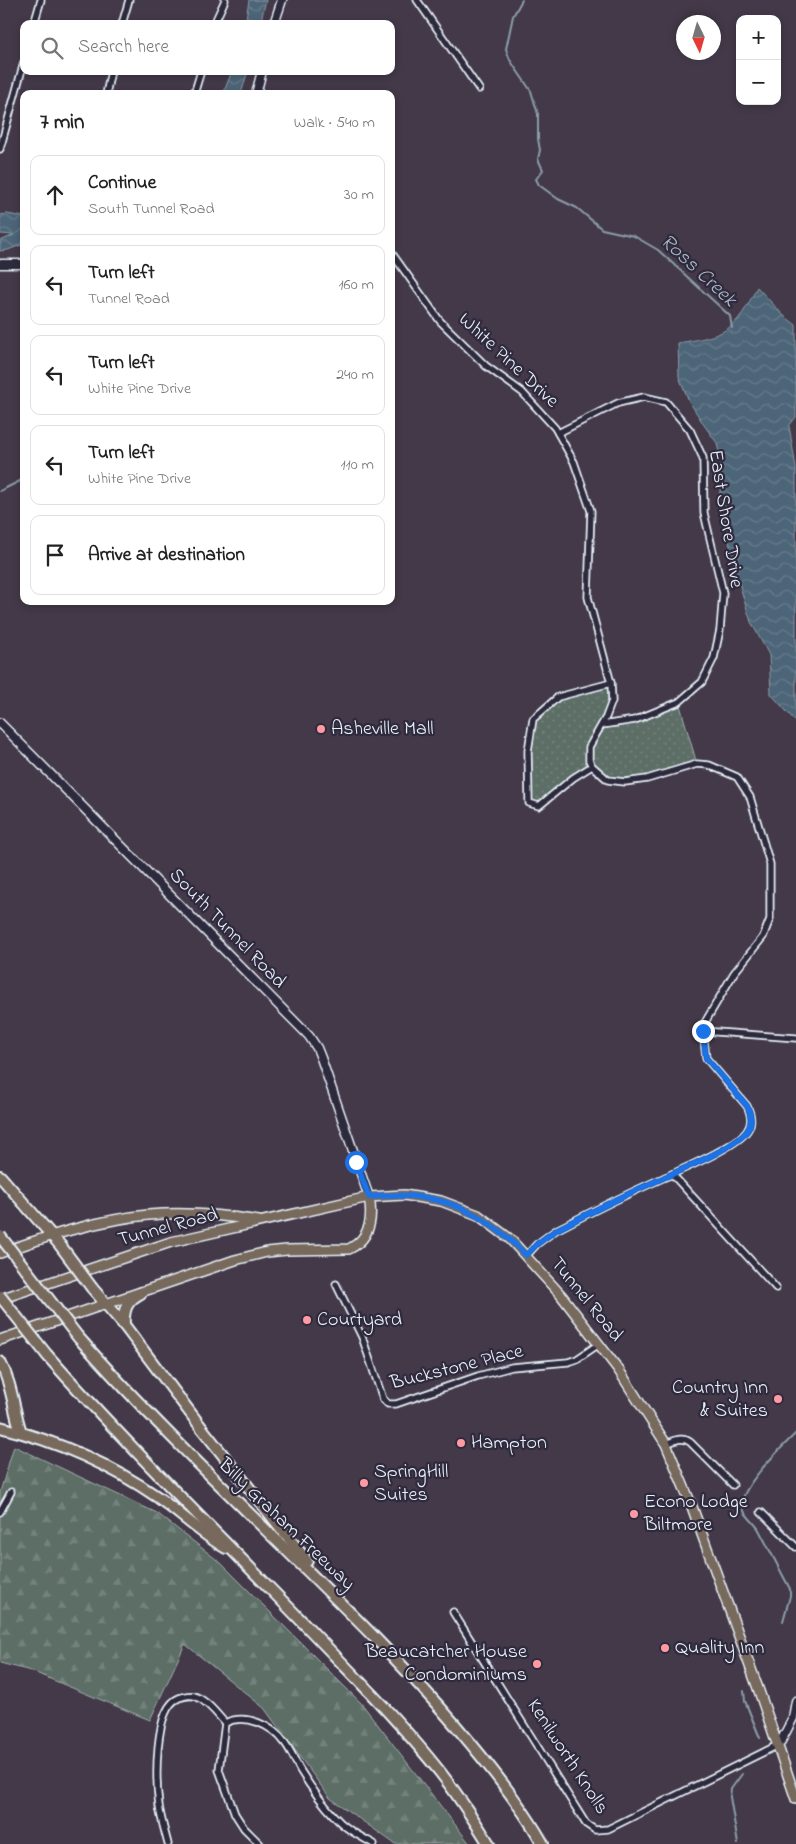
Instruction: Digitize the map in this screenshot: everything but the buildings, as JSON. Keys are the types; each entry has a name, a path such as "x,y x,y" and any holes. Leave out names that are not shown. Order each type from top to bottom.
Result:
{"highway":[{"path":"0,1176 124,1325 307,1561 310,1572"},
{"name":"Billy Graham Freeway","path":"0,1236 78,1337 156,1422 310,1572 424,1689 468,1739 509,1792 543,1844"},
{"path":"124,1325 123,1314 127,1303 132,1297 141,1293"},
{"path":"0,1297 47,1355 100,1414 240,1557 404,1730 440,1772 489,1844"},
{"path":"0,1362 12,1390 21,1432"},
{"path":"0,1426 77,1452 131,1480 159,1498 212,1540 240,1557"}],"main road":[{"path":"275,20 282,0"},
{"path":"257,90 261,75"},
{"path":"0,264 20,264"},
{"name":"South Tunnel Road","path":"0,723 309,1036 321,1058 369,1197"},
{"name":"Tunnel Road","path":"0,1297 171,1242 369,1197 404,1195 451,1204 478,1215 510,1239 559,1293 635,1393 666,1444 779,1744 796,1799"},
{"path":"0,1340 105,1303 141,1293 251,1256 287,1250 349,1249 356,1245 368,1232 371,1219 369,1197"},
{"path":"0,1253 51,1235 115,1220 148,1215 208,1215 264,1222"},
{"path":"779,1744 791,1734 794,1726 793,1717 796,1701"}],"street":[{"path":"35,20 41,0"},
{"path":"123,20 129,0"},
{"path":"216,20 224,0"},
{"path":"417,0 479,89"},
{"path":"0,149 20,75"},
{"path":"107,90 110,75"},
{"path":"195,90 199,75"},
{"name":"White Pine Drive","path":"395,258 440,321 486,366 522,392 558,432 574,462 591,511 588,597 611,683 612,701 590,747 592,766"},
{"name":"East Shore Drive","path":"558,432 618,403 644,397 666,402 690,430 703,458 704,514 723,593 720,630 714,658 702,682 679,702 635,720 602,725"},
{"path":"526,1255 556,1230 737,1141 747,1131 750,1124 750,1114 747,1106 706,1058 703,1031 704,1024 734,974 763,937 770,918 770,864 750,796 737,777 709,765 696,764 647,779 624,782 608,780 592,766 573,778 539,806 529,803 528,752 533,719 558,697 611,683"},
{"path":"703,1031 796,1038"},
{"path":"672,1174 776,1288"},
{"name":"Buckstone Place","path":"336,1284 362,1336 383,1399 388,1404 396,1404 478,1376 512,1367 568,1362 577,1359 599,1344"},
{"path":"666,1444 686,1439 734,1485"},
{"path":"0,1512 11,1492"},
{"path":"761,1512 796,1547"},
{"name":"Kenilworth Knolls","path":"453,1612 582,1818 586,1824 595,1830 608,1828 779,1744"},
{"path":"168,1844 159,1807 158,1775 158,1747 166,1709 176,1699 188,1695 196,1696 206,1703 225,1723"},
{"path":"225,1723 233,1719 245,1720 259,1722 272,1729 285,1743 319,1799 347,1829 374,1844"},
{"path":"225,1723 219,1770 235,1814 244,1828 260,1844"}],"green space":[{"path":"611,683 612,701 602,724 635,720 679,702 697,764 647,779 608,780 592,766 539,806 529,803 528,751 533,719 558,697"},
{"path":"14,1446 157,1513 221,1563 362,1704 470,1844 395,1844 330,1798 264,1708 185,1644 150,1720 31,1671 0,1663 0,1492"}],"water":[{"path":"249,0 266,0 261,20 246,20"},
{"path":"230,75 247,75 242,90 225,90"},
{"path":"0,215 20,216 20,246 0,251 0,241 14,235 0,234"},
{"path":"757,287 783,315 796,325 796,417 789,426 796,468 796,722 771,694 769,655 751,622 741,590 719,502 722,468 717,443 689,401 679,377 678,343 718,334 727,329 742,314"}],"waterway":[{"name":"Ross Creek","path":"522,0 513,16 506,49 510,60 531,91 538,114 540,150 538,159 543,170 536,179 539,185 558,199 577,208 602,229 634,236 658,250 730,316 732,328"},
{"path":"0,491 20,481"},
{"name":"Ross Creek","path":"783,1621 790,1589 758,1528 745,1513 741,1504 744,1495 756,1476 796,1433"},
{"name":"Ross Creek","path":"744,1691 745,1701 760,1738"},
{"name":"Ross Creek","path":"738,1844 730,1797 731,1789 742,1774"}],"place":[{"name":"Asheville Mall","path":"321,729"},
{"name":"Courtyard","path":"307,1320"},
{"name":"Country Inn & Suites","path":"778,1399"},
{"name":"Hampton","path":"461,1443"},
{"name":"SpringHill Suites","path":"364,1483"},
{"name":"Econo Lodge Biltmore","path":"634,1514"},
{"name":"Quality Inn","path":"665,1648"},
{"name":"Beaucatcher House Condominiums","path":"537,1664"}],"route":[{"path":"356,1162 369,1197 404,1195 451,1204 478,1215 510,1239 526,1255 556,1230 694,1164 737,1141 747,1131 750,1124 750,1114 747,1106 706,1058 703,1031"}]}
